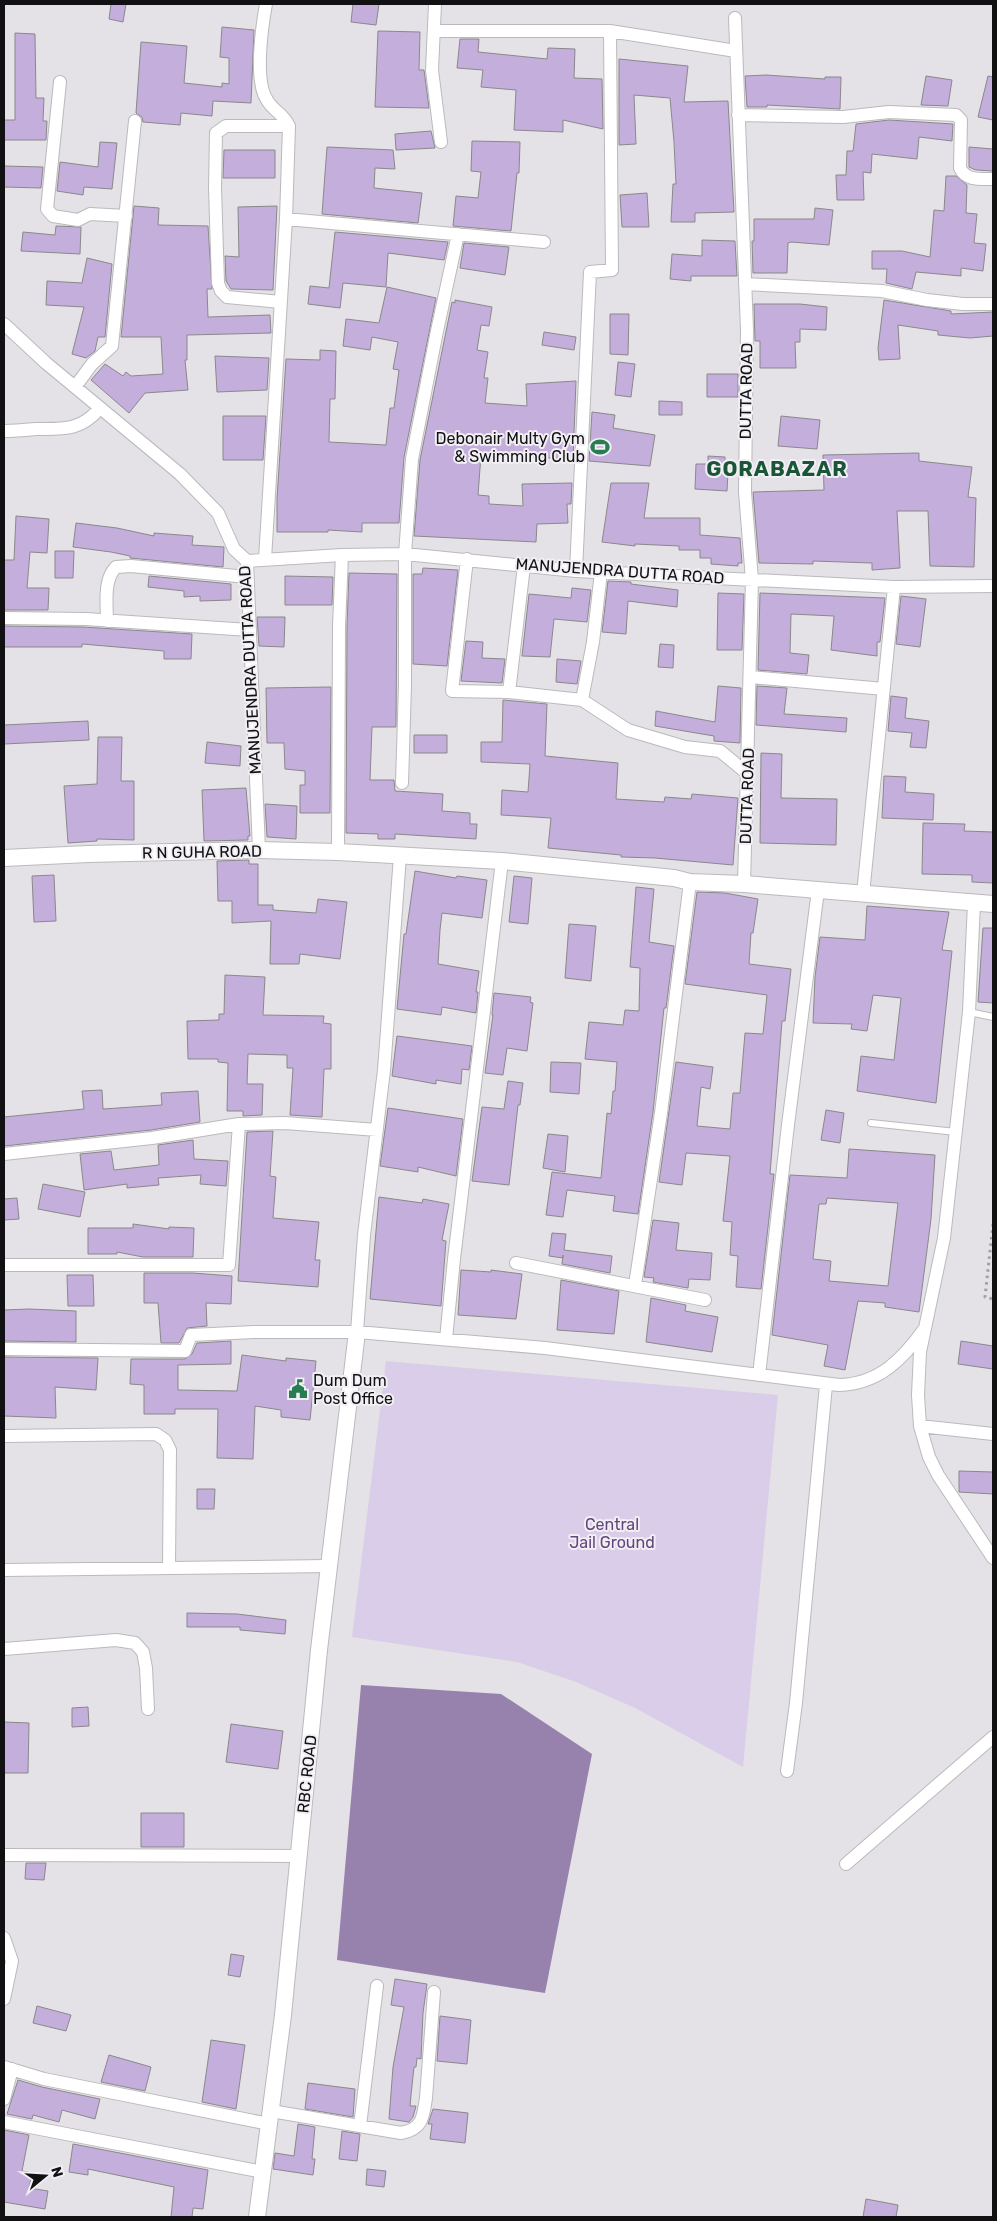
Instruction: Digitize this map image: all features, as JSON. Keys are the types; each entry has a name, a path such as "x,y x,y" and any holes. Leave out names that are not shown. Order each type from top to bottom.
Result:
{"street":[{"path":"265,560 286,219 289,126 284,116 266,100 259,72 266,4"},
{"path":"435,4 432,70 441,142"},
{"name":"DUTTA ROAD","path":"735,18 747,330 745,492 752,580 744,884"},
{"path":"435,30 610,31 736,51"},
{"path":"576,571 590,272 612,270 610,31"},
{"path":"60,82 47,209 52,216 78,220 90,214 126,216"},
{"path":"738,115 843,117 889,112 956,115 961,120 960,168 962,172 975,180 993,179"},
{"path":"76,387 92,364 112,346 134,121"},
{"path":"280,302 227,297 221,291 218,282 215,188 216,133 226,126 289,126"},
{"path":"286,219 544,242"},
{"path":"402,783 406,686 405,554 412,459 458,234"},
{"path":"745,284 882,291 927,300 963,304 993,304"},
{"name":"MANUJENDRA DUTTA ROAD","path":"4,324 100,408 180,474 218,513 234,549 247,561 342,555 405,554 576,571 894,587 993,586"},
{"path":"4,431 56,430 78,426 92,418 100,408"},
{"path":"338,852 339,636 342,555"},
{"path":"467,559 452,691 509,692 582,700 628,730 685,747 720,752 748,774"},
{"name":"MANUJENDRA DUTTA ROAD","path":"247,561 258,850"},
{"path":"107,621 107,589 112,571 116,567 131,566 247,578"},
{"path":"509,692 524,566"},
{"path":"582,700 593,642 601,572"},
{"path":"863,894 894,587"},
{"path":"4,618 107,621 249,630"},
{"path":"750,677 884,689"},
{"name":"R N GUHA ROAD","path":"4,858 78,854 258,850 338,852 502,861 674,878 690,882 744,884 993,904"},
{"path":"357,1332 364,1235 384,1070 400,856"},
{"path":"446,1339 502,861"},
{"path":"635,1285 661,1113 690,882"},
{"path":"760,1375 788,1125 818,890"},
{"path":"974,903 969,1012 944,1238 925,1328 918,1381 920,1426 929,1457 993,1558"},
{"path":"4,1154 152,1138 239,1124 285,1123 377,1130"},
{"path":"4,1265 229,1265 239,1124"},
{"path":"516,1263 705,1300"},
{"path":"4,1350 185,1351 191,1336 254,1332 357,1332 545,1348 826,1384 852,1385 876,1378 898,1362 925,1328"},
{"name":"RBC ROAD","path":"257,2217 283,2015 328,1566 357,1332"},
{"path":"787,1771 796,1703 826,1384"},
{"path":"920,1426 993,1434"},
{"path":"4,1436 156,1434 165,1440 170,1450 170,1568"},
{"path":"4,1570 328,1566"},
{"path":"4,1649 116,1640 135,1643 143,1652 146,1668 148,1709"},
{"path":"846,1864 993,1737"},
{"path":"4,1855 299,1856"},
{"path":"4,1938 12,1961 4,1999"},
{"path":"360,2126 377,1986"},
{"path":"4,2099 8,2068 44,2079 270,2118 360,2126 401,2133 412,2131 419,2126 424,2114 434,1992"},
{"path":"4,2122 263,2172"}],"lane":[{"path":"969,1012 993,1017"},
{"path":"871,1123 956,1132"}],"path":[{"path":"993,1224 985,1297 993,1299"}],"green space":[{"name":"Central Jail Ground","path":"386,1361 778,1395 743,1767 635,1708 576,1682 517,1662 352,1637"}],"shaded area":[{"path":"361,1685 501,1694 592,1754 545,1993 337,1960"}],"building":[{"path":"111,4 126,4 123,22 109,19"},
{"path":"353,4 379,4 376,25 351,22"},
{"path":"222,27 254,30 251,103 213,101 212,116 181,113 180,125 143,122 142,117 136,113 141,42 187,46 184,83 222,87 222,83 229,84 229,58 220,57"},
{"path":"378,31 420,32 419,70 424,70 429,108 375,107"},
{"path":"15,33 35,34 36,98 44,98 43,121 47,121 46,140 4,140 4,120 15,120"},
{"path":"460,39 479,39 478,52 547,59 548,48 575,49 574,78 602,79 603,129 563,120 563,132 514,130 516,90 481,87 483,70 457,68"},
{"path":"619,59 688,66 684,102 728,101 734,212 695,213 695,222 671,222 673,184 676,184 670,98 634,95 636,144 619,145"},
{"path":"766,75 825,79 825,77 841,77 840,109 767,105 767,107 747,107 745,76"},
{"path":"926,76 952,80 948,106 921,105"},
{"path":"988,76 993,77 993,120 978,117"},
{"path":"889,120 953,124 952,141 919,137 917,159 872,154 871,173 863,172 864,200 837,200 836,175 846,175 847,151 853,151 856,124"},
{"path":"431,131 435,148 396,150 395,134"},
{"path":"472,141 520,142 519,173 517,173 511,231 453,226 456,196 478,198 481,172 471,171"},
{"path":"100,142 117,143 112,189 84,187 83,195 57,191 60,162 98,167"},
{"path":"327,147 393,150 395,169 375,168 374,188 422,193 418,223 322,214"},
{"path":"969,147 993,149 993,171 976,170 969,167"},
{"path":"224,150 275,150 275,178 223,178"},
{"path":"4,166 43,167 41,188 4,187"},
{"path":"946,176 956,176 967,185 966,213 977,214 974,243 986,244 983,271 961,268 961,276 916,272 912,289 886,283 887,269 872,269 872,251 902,251 930,257 934,210 944,211"},
{"path":"647,193 649,227 622,227 620,195"},
{"path":"134,206 159,208 158,225 208,226 212,289 207,289 208,317 270,315 271,333 187,335 187,360 185,360 188,390 145,393 129,413 91,380 105,364 123,376 126,372 131,376 163,374 161,337 121,337"},
{"path":"277,206 273,290 231,289 226,281 225,256 239,257 238,207"},
{"path":"815,208 833,210 829,245 788,243 787,273 753,273 752,241 754,241 754,219 814,219"},
{"path":"56,226 81,227 80,254 21,251 23,232 55,235"},
{"path":"335,232 448,242 444,260 388,253 386,287 343,283 340,308 308,304 310,286 329,288"},
{"path":"702,240 735,241 737,276 691,276 691,281 670,279 672,254 702,256"},
{"path":"464,243 509,247 505,275 460,268"},
{"path":"87,258 112,264 105,337 98,337 95,351 86,358 72,354 84,307 46,305 47,281 82,283"},
{"path":"387,287 436,298 404,457 399,523 362,523 362,532 328,530 328,532 277,532 277,499 286,359 320,360 320,350 336,351 335,399 330,399 329,442 386,445 390,408 394,408 399,370 393,369 398,342 372,337 370,350 343,346 346,319 379,323"},
{"path":"455,300 492,307 489,326 481,325 477,350 488,352 484,378 488,378 485,403 527,406 526,384 576,381 573,459 481,455 478,495 489,496 489,504 523,506 522,484 572,483 571,504 567,504 568,523 537,524 536,542 414,536 420,460 452,302 455,303"},
{"path":"884,300 951,311 951,314 993,312 993,336 970,338 938,335 938,331 898,325 900,359 879,360 878,348"},
{"path":"754,304 800,304 827,307 826,330 800,329 800,342 795,342 796,368 760,368 760,341 755,341"},
{"path":"610,314 629,314 628,355 610,354"},
{"path":"544,332 576,337 574,350 542,345"},
{"path":"215,356 269,358 267,390 217,392"},
{"path":"618,362 635,364 631,397 615,395"},
{"path":"707,374 738,374 738,397 707,397"},
{"path":"659,401 682,402 682,415 659,415"},
{"path":"592,412 615,415 613,428 655,435 650,466 589,461"},
{"path":"223,416 266,416 263,460 223,460"},
{"path":"781,416 820,420 817,449 778,446"},
{"path":"919,453 919,461 972,467 968,497 976,498 974,567 930,566 928,511 897,511 900,568 872,570 872,563 813,561 813,564 759,563 753,492 824,490 823,455"},
{"path":"708,456 725,457 725,472 728,472 727,491 695,489 696,464 708,464"},
{"path":"611,483 649,483 644,518 700,518 700,535 740,538 742,563 738,563 738,566 711,564 711,558 700,558 700,550 679,550 679,546 635,544 635,546 602,542"},
{"path":"16,516 49,519 47,553 30,552 27,588 49,588 48,610 4,610 4,560 14,560"},
{"path":"76,523 117,528 154,536 154,533 193,536 192,545 224,547 223,567 130,558 130,556 111,552 73,547"},
{"path":"55,551 74,551 73,578 55,578"},
{"path":"423,568 458,570 447,666 413,664 413,574 422,574"},
{"path":"349,573 397,574 396,727 372,727 370,780 394,780 395,791 443,794 442,811 470,813 470,824 477,824 476,839 395,834 395,839 378,839 378,834 346,833"},
{"path":"149,576 231,584 231,600 200,601 200,596 184,597 184,591 148,587"},
{"path":"285,576 333,577 332,605 285,605"},
{"path":"608,581 631,582 631,584 678,590 677,607 628,601 626,634 602,632"},
{"path":"572,588 591,590 587,622 554,619 550,657 522,656 529,594 571,598"},
{"path":"718,593 744,594 742,650 717,650"},
{"path":"760,593 885,598 880,642 877,642 877,656 831,650 834,616 791,614 790,653 809,655 807,674 758,670"},
{"path":"901,596 926,599 920,647 896,644"},
{"path":"257,617 285,617 284,647 259,646"},
{"path":"4,626 83,627 192,634 191,659 164,659 164,651 82,644 82,647 4,647"},
{"path":"466,641 483,642 482,658 505,659 502,683 461,681"},
{"path":"660,644 674,645 673,668 658,667"},
{"path":"557,659 581,661 577,684 556,682"},
{"path":"718,686 741,688 740,743 714,741 714,736 655,726 656,711 715,722"},
{"path":"757,686 787,688 784,714 847,718 846,732 756,725"},
{"path":"331,687 330,813 300,813 300,785 305,785 305,771 285,769 284,743 267,743 266,688"},
{"path":"891,696 907,698 905,718 929,721 926,748 910,747 912,733 888,731"},
{"path":"503,700 547,704 545,756 618,763 616,799 664,802 665,797 691,799 692,794 738,798 733,865 621,857 621,855 548,848 551,818 501,815 502,790 528,792 530,764 481,762 481,742 502,742"},
{"path":"88,721 89,740 4,744 4,725"},
{"path":"414,735 447,735 447,753 414,753"},
{"path":"98,737 122,737 121,781 134,781 134,840 97,839 97,841 68,843 64,786 97,784"},
{"path":"207,742 241,746 240,766 205,763"},
{"path":"761,753 782,754 781,798 837,799 836,845 760,843"},
{"path":"884,776 906,777 905,792 934,794 933,820 882,818"},
{"path":"246,788 250,836 248,836 248,840 204,841 202,790"},
{"path":"265,804 297,806 296,839 267,837"},
{"path":"923,823 965,824 964,831 993,832 993,883 972,882 972,875 922,874"},
{"path":"249,860 249,864 258,864 258,905 273,905 273,910 316,913 318,899 347,902 340,959 300,954 299,964 270,964 271,921 232,923 232,901 218,901 217,861"},
{"path":"415,871 456,878 457,876 487,880 482,918 442,913 440,930 438,964 479,971 476,1013 442,1007 441,1015 397,1009 404,934 406,934"},
{"path":"54,875 56,921 34,922 32,876"},
{"path":"514,876 532,878 528,924 509,922"},
{"path":"636,887 654,889 649,942 674,946 666,1008 664,1008 653,1112 638,1214 613,1211 615,1196 567,1190 563,1217 546,1215 552,1172 601,1178 607,1113 611,1114 617,1062 585,1059 589,1022 623,1025 625,1010 639,1011 640,968 630,967"},
{"path":"697,892 725,893 758,899 753,933 751,933 749,964 791,969 785,1021 782,1021 770,1174 774,1174 761,1289 736,1287 738,1256 730,1255 732,1222 723,1221 730,1156 686,1153 682,1185 659,1182 676,1062 713,1067 710,1089 701,1087 697,1126 730,1129 733,1093 740,1093 745,1033 763,1034 767,995 685,984"},
{"path":"867,906 949,912 942,950 952,951 936,1103 857,1091 861,1056 894,1060 901,998 873,995 867,1031 851,1029 852,1024 813,1023 815,977 820,937 865,940"},
{"path":"569,924 596,926 591,981 565,978"},
{"path":"983,928 993,928 993,1003 978,1002"},
{"path":"225,975 265,977 263,1015 324,1016 323,1023 331,1024 331,1069 324,1069 322,1117 290,1115 293,1068 287,1068 287,1055 248,1054 247,1084 263,1084 262,1115 243,1116 243,1111 227,1111 228,1063 218,1062 218,1059 188,1059 187,1021 219,1020 219,1014 224,1014"},
{"path":"494,993 531,997 530,1002 533,1003 527,1051 507,1048 503,1075 485,1073"},
{"path":"397,1036 472,1046 469,1070 462,1069 461,1084 436,1080 436,1084 392,1076"},
{"path":"551,1062 581,1063 579,1094 550,1092"},
{"path":"508,1081 523,1083 520,1105 518,1105 509,1185 472,1181 482,1107 504,1109"},
{"path":"102,1090 103,1109 162,1105 161,1093 198,1091 200,1122 151,1130 4,1146 4,1117 84,1109 82,1091"},
{"path":"388,1108 463,1119 456,1176 418,1167 418,1172 380,1166"},
{"path":"826,1110 844,1113 840,1143 821,1140"},
{"path":"273,1131 270,1176 276,1177 273,1218 319,1222 315,1260 320,1260 318,1287 238,1281 247,1132"},
{"path":"548,1134 568,1136 565,1172 543,1168"},
{"path":"193,1140 194,1159 228,1161 226,1186 200,1184 201,1175 158,1178 159,1185 127,1188 127,1184 84,1190 80,1154 111,1151 114,1170 159,1165 158,1145"},
{"path":"849,1149 935,1155 931,1219 919,1312 885,1307 885,1303 858,1301 845,1370 824,1366 828,1345 772,1335 790,1175 847,1178","holes":["827,1198 898,1203 888,1286 829,1281 831,1261 813,1259 819,1204 826,1204"]},
{"path":"43,1184 85,1192 80,1217 38,1209"},
{"path":"379,1197 422,1203 423,1199 449,1204 442,1240 446,1241 441,1306 370,1299"},
{"path":"17,1198 19,1219 4,1220 4,1199"},
{"path":"653,1220 679,1223 676,1250 712,1253 710,1280 689,1279 688,1288 653,1282 654,1278 644,1277"},
{"path":"133,1224 169,1229 169,1227 194,1228 193,1257 143,1257 117,1252 117,1254 88,1254 88,1228 133,1228"},
{"path":"552,1233 566,1234 564,1250 612,1256 610,1273 562,1264 563,1258 549,1256"},
{"path":"461,1270 491,1272 491,1270 522,1274 516,1319 458,1315"},
{"path":"144,1273 193,1273 232,1276 231,1304 206,1303 207,1326 187,1328 179,1343 161,1343 158,1303 144,1303"},
{"path":"67,1275 93,1275 94,1306 68,1306"},
{"path":"561,1280 619,1291 614,1334 557,1330"},
{"path":"651,1298 686,1305 685,1311 718,1317 712,1352 646,1342"},
{"path":"4,1310 76,1311 76,1342 4,1341"},
{"path":"231,1341 231,1364 178,1365 178,1390 237,1391 242,1355 286,1361 286,1358 316,1361 310,1420 281,1417 281,1410 255,1406 253,1459 217,1458 218,1409 175,1409 175,1414 144,1414 144,1385 130,1384 131,1359 185,1359 192,1354 197,1343"},
{"path":"961,1341 993,1346 993,1369 958,1364"},
{"path":"4,1357 98,1358 96,1390 55,1387 56,1418 4,1416"},
{"path":"959,1471 993,1472 993,1494 959,1492"},
{"path":"197,1489 215,1489 214,1509 197,1509"},
{"path":"187,1613 237,1614 286,1620 285,1634 240,1630 240,1627 187,1627"},
{"path":"88,1707 89,1726 72,1727 72,1708"},
{"path":"4,1722 29,1723 28,1773 4,1773"},
{"path":"231,1724 283,1731 278,1769 226,1762"},
{"path":"141,1813 184,1813 184,1847 141,1847"},
{"path":"26,1863 46,1863 44,1880 25,1879"},
{"path":"231,1954 244,1956 240,1977 228,1975"},
{"path":"395,1979 427,1984 423,2013 421,2059 417,2058 416,2067 414,2067 410,2106 416,2106 413,2117 409,2122 389,2119 393,2067 404,2007 391,2005"},
{"path":"37,2006 71,2015 66,2031 33,2023"},
{"path":"440,2016 471,2020 467,2064 437,2061"},
{"path":"211,2040 245,2045 236,2109 202,2102"},
{"path":"109,2055 151,2067 145,2091 101,2082"},
{"path":"18,2080 100,2099 95,2119 62,2110 59,2122 33,2115 32,2119 7,2114"},
{"path":"308,2083 355,2089 353,2117 305,2109"},
{"path":"433,2109 468,2113 465,2143 430,2139 432,2124 428,2124"},
{"path":"298,2124 315,2127 312,2159 315,2159 313,2175 273,2169 275,2153 294,2156"},
{"path":"4,2130 29,2135 22,2171 32,2173 29,2188 48,2191 45,2209 4,2202"},
{"path":"342,2131 360,2134 357,2161 339,2159"},
{"path":"73,2144 208,2170 203,2209 193,2208 192,2217 171,2217 174,2187 88,2169 88,2175 69,2172"},
{"path":"367,2169 386,2171 384,2187 366,2185"},
{"path":"866,2199 898,2205 896,2217 863,2217"}],"place":[{"name":"Debonair Multy Gym & Swimming Club","path":"600,447"},
{"name":"Dum Dum Post Office","path":"298,1389"}],"district":[{"name":"GORABAZAR","path":"777,468"}]}
